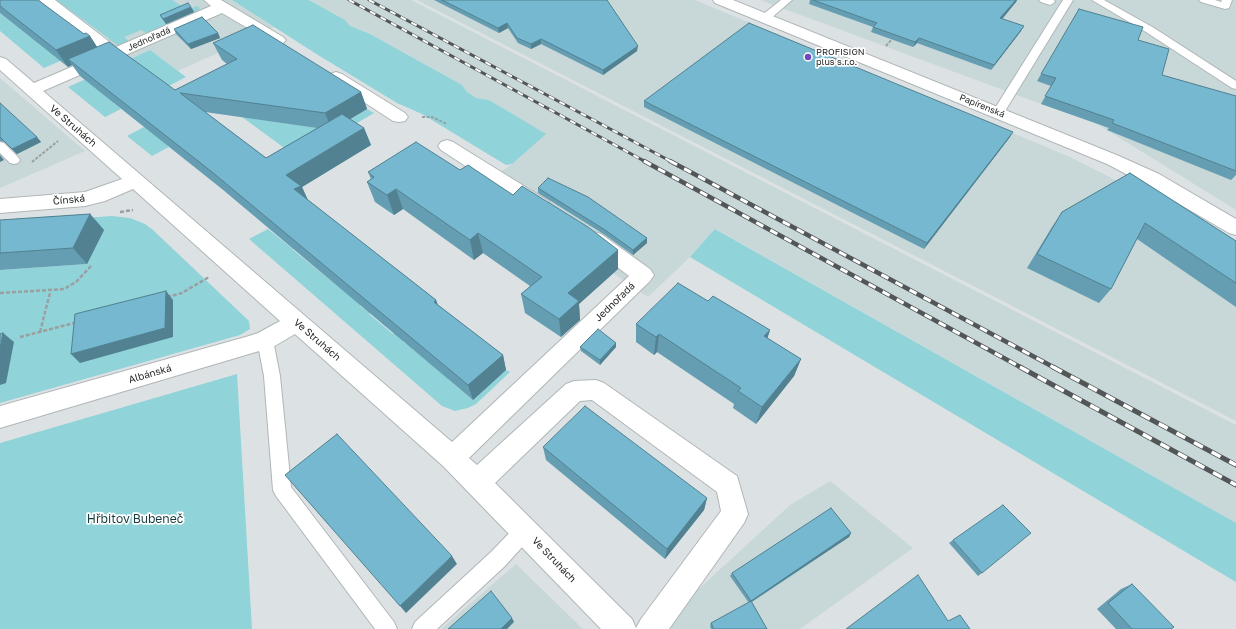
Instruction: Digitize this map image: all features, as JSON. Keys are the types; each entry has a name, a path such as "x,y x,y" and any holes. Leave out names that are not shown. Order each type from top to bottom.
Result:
{"street":[{"path":"46,0 115,54"},
{"name":"Papírenská","path":"720,0 1113,160 1152,179 1236,228"},
{"name":"Jednořadá","path":"32,90 115,54 216,4 292,50"},
{"name":"Ve Struhách","path":"1,66 32,90 452,458 622,629"},
{"path":"323,69 399,117"},
{"path":"447,146 559,217"},
{"name":"Čínská","path":"0,206 85,199 98,196 136,182"},
{"name":"Jednořadá","path":"452,458 643,275 578,229"},
{"name":"Albánská","path":"0,416 265,340 297,322"},
{"path":"477,482 574,391 596,390 728,485 735,514 651,629"}],"lane":[{"path":"765,18 787,0"},
{"path":"998,113 1068,0"},
{"path":"1097,0 1150,30 1236,86"},
{"path":"1204,0 1225,6 1227,0"},
{"path":"0,146 14,160"},
{"path":"265,340 272,376 282,490 387,629"},
{"path":"422,629 498,559 525,530"}],"path":[{"path":"46,151 57,141"},
{"path":"115,213 138,210"},
{"path":"0,293 64,289 76,282 91,266"},
{"path":"160,300 182,293 211,276 206,270"},
{"path":"40,332 51,289"},
{"path":"20,338 85,320"}],"shaded area":[{"path":"126,0 232,0 274,27 178,71 150,50 123,62 97,45 151,16"},
{"path":"310,0 411,0 1236,425 1236,523 716,229 690,257 648,297 483,185 512,164 545,134 489,100 476,98 467,92 462,85 370,34 350,26 345,20"},
{"path":"417,0 695,0 1070,157 1206,226 1236,246 1236,421"},
{"path":"760,0 1236,0 1236,210 1094,122 1041,104"},
{"path":"0,78 85,151 0,188"},
{"path":"830,481 913,548 800,629 666,629 666,619 790,505"},
{"path":"516,564 583,629 441,629"}],"green space":[{"path":"56,0 172,0 188,10 201,4 197,6 200,8 198,11 148,34 141,30 124,37 130,42 120,47"},
{"path":"232,0 309,0 345,20 350,26 370,34 462,85 467,92 476,98 489,100 546,134 512,164 506,165 422,114 397,103"},
{"path":"0,13 57,58 87,45 97,45 44,68 0,31"},
{"path":"150,50 186,77 161,90 114,103 121,109 105,117 68,87"},
{"path":"367,109 374,113 298,158 242,117 332,130"},
{"path":"144,127 169,147 152,156 127,136"},
{"path":"112,216 130,218 145,224 153,230 249,321 250,329 240,335 0,403 0,270 87,264 0,224"},
{"path":"268,229 361,305 360,306 393,334 394,333 403,340 403,342 413,348 412,349 449,378 449,380 473,400 506,370 510,372 476,404 468,408 455,411 442,406 249,239"},
{"path":"715,229 1236,523 1236,582 690,257"},
{"name":"Hřbitov Bubeneč","path":"237,374 252,629 0,629 0,443"}],"building":[{"path":"0,0 38,0 84,34 86,33 90,36 56,50 0,6"},
{"path":"442,0 607,0 638,46 603,70 541,39 531,44 517,38 507,23 498,28"},
{"path":"813,0 1016,0 1000,18 1024,26 994,65 919,38 915,42 873,27 877,23"},
{"path":"188,3 191,7 163,19 160,15"},
{"path":"1079,9 1143,27 1138,40 1169,49 1162,75 1236,96 1236,171 1112,123 1114,120 1045,96 1056,78 1041,74"},
{"path":"202,17 218,33 188,44 174,29"},
{"path":"749,23 1013,132 927,243 644,101"},
{"path":"253,25 361,92 325,113 180,93 266,158 342,114 364,128 286,175 301,186 294,189 436,300 434,302 503,355 468,385 212,172 68,59 109,42 175,90 237,59 213,43"},
{"path":"0,103 37,137 12,149 0,137"},
{"path":"416,142 460,170 468,165 513,195 522,186 588,227 618,250 568,293 579,301 559,319 521,294 542,277 478,233 470,240 396,189 387,195 367,182 374,177 368,172"},
{"path":"1130,173 1236,241 1236,283 1145,223 1111,289 1037,254 1062,212"},
{"path":"548,178 588,197 647,238 633,250 605,230 538,188"},
{"path":"90,214 73,248 0,253 0,220"},
{"path":"678,283 708,301 713,296 770,330 764,336 801,359 762,407 738,391 741,388 659,334 656,337 636,324"},
{"path":"166,291 165,328 71,354 75,314"},
{"path":"598,329 616,343 600,360 580,347"},
{"path":"3,333 0,349 0,334"},
{"path":"585,406 707,498 667,549 543,447"},
{"path":"337,434 452,556 400,606 285,475"},
{"path":"1003,505 1031,533 982,573 953,540"},
{"path":"831,508 851,533 751,601 732,573"},
{"path":"918,575 948,621 960,615 970,629 846,629"},
{"path":"1132,584 1174,627 1171,629 1132,629 1108,603"},
{"path":"491,591 512,618 501,629 448,629"},
{"path":"751,601 767,629 714,629 711,623"}],"railway":[{"path":"349,0 646,162"},
{"path":"369,0 672,162"},
{"path":"644,161 1022,368"},
{"path":"670,161 1055,368"},
{"path":"1020,367 1236,485"},
{"path":"1053,367 1236,465"}],"place":[{"name":"PROFISIGN plus s.r.o.","path":"808,57"}]}
